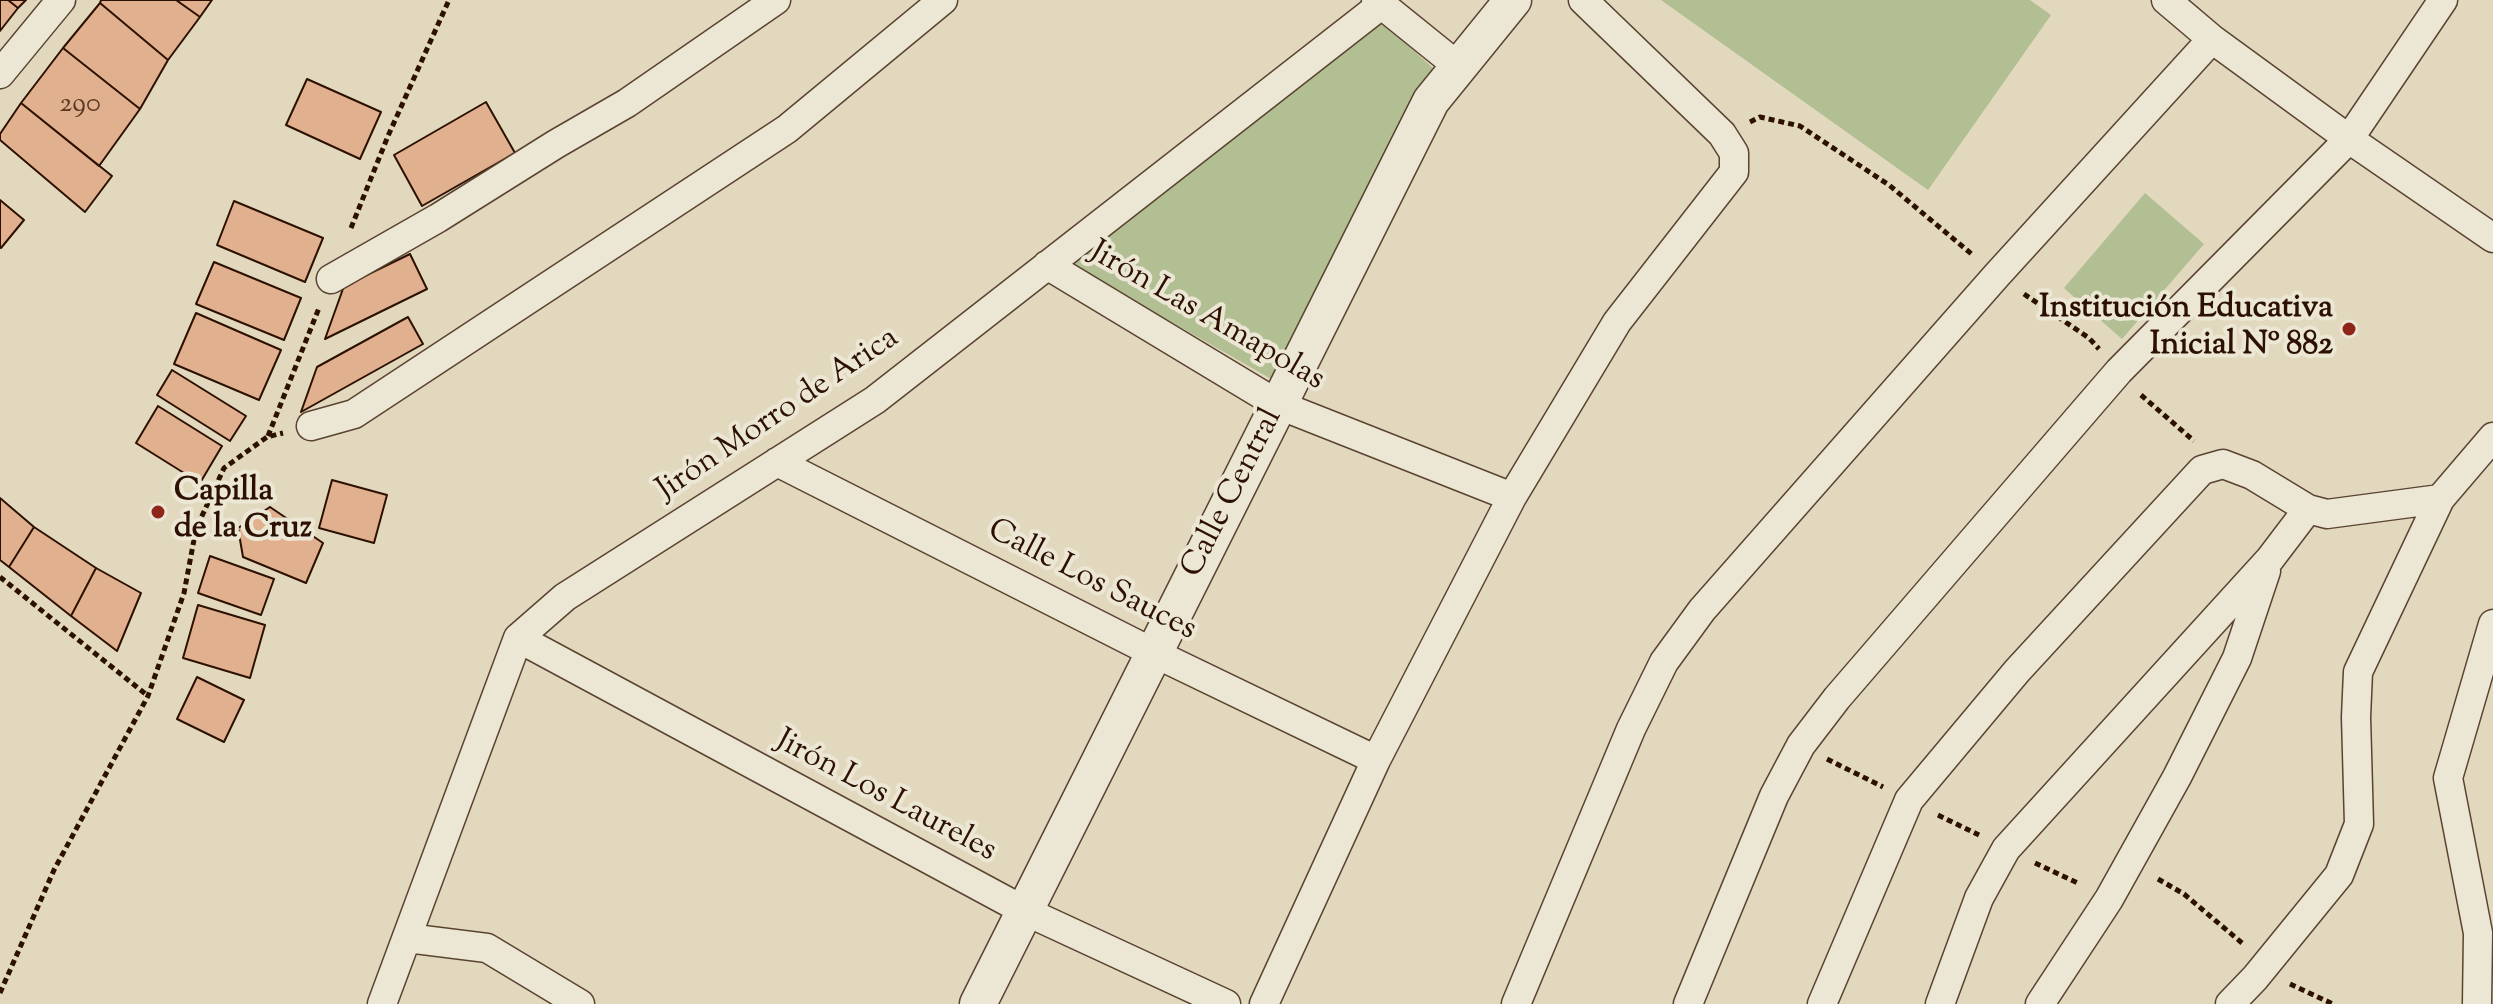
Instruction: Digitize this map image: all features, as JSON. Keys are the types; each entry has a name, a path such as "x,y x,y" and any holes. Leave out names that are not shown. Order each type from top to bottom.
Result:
{"street":[{"path":"0,74 61,0"},
{"path":"331,279 627,103 776,0"},
{"path":"311,426 354,414 774,138 943,0"},
{"name":"Calle Central","path":"978,1004 1431,101 1513,0"},
{"path":"1264,1004 1376,760 1512,497 1617,322 1734,172 1734,153 1722,134 1583,0"},
{"path":"2166,0 2212,39 2349,139 2493,238"},
{"path":"1688,1004 1774,796 1801,745 1837,698 2119,371 2349,139 2443,0"},
{"path":"1378,2 1459,67"},
{"name":"Jirón Morro de Arica","path":"382,1004 518,638 565,597 875,400 1378,2"},
{"path":"1516,1004 1631,729 1672,652 1702,610 1997,275 2212,39"},
{"name":"Jirón Las Amapolas","path":"1047,265 1279,405 1512,497"},
{"path":"2230,1004 2339,875 2359,824 2358,672 2440,499 2493,437"},
{"name":"Calle Los Sauces","path":"777,462 1154,653 1376,760"},
{"path":"1822,1004 1909,800 2017,671 2202,470 2223,464 2252,475 2308,509 2327,514 2440,499"},
{"path":"1940,1004 1979,898 2006,849 2270,559 2308,509"},
{"path":"2040,1004 2109,899 2237,658 2270,559"},
{"path":"2477,1004 2478,933 2448,778 2493,624"},
{"name":"Jirón Los Laureles","path":"518,638 1025,911 1226,1004"},
{"path":"407,938 487,948 580,1004"}],"path":[{"path":"267,437 388,136 449,0"},
{"path":"0,993 54,870 148,696 184,593 196,529 224,468 267,437 311,426"},
{"path":"0,577 148,696"},
{"path":"1801,745 2109,899"},
{"path":"2130,862 2184,894 2261,971 2333,1004"}],"green space":[{"path":"1661,0 2030,0 2051,15 1928,190"},
{"path":"1382,21 1435,70 1273,380 1070,264"},
{"path":"2145,193 2204,244 2122,339 2064,288"}],"building":[{"path":"0,0 8,0 18,8 0,31"},
{"path":"8,0 26,0 18,8"},
{"path":"101,0 176,0 200,17 168,60 100,3"},
{"path":"176,0 212,0 200,17"},
{"path":"100,3 168,60 140,109 63,48"},
{"path":"63,48 140,109 99,166 21,103"},
{"path":"307,79 381,112 360,159 286,125"},
{"path":"486,102 515,153 422,206 394,155"},
{"path":"21,103 112,176 85,212 0,140 0,134"},
{"path":"0,200 24,220 1,248 0,247"},
{"path":"234,201 323,238 305,282 217,245"},
{"path":"410,254 427,289 325,339 344,286"},
{"path":"214,262 301,298 284,340 196,304"},
{"path":"196,313 281,350 259,400 174,364"},
{"path":"408,317 423,344 301,412 317,367"},
{"path":"172,370 246,416 230,441 157,395"},
{"path":"158,406 222,446 200,483 136,443"},
{"path":"332,480 387,495 374,543 319,528"},
{"path":"0,498 34,527 9,567 0,560"},
{"path":"270,507 323,543 306,583 243,557 238,528"},
{"path":"34,527 96,568 71,616 9,567"},
{"path":"210,556 274,579 261,615 198,593"},
{"path":"96,568 141,593 117,651 71,616"},
{"path":"198,605 265,625 250,678 183,658"},
{"path":"197,677 244,700 224,742 177,719"}],"place":[{"name":"Institución Educativa Inicial Nº 882","path":"2349,329"},
{"name":"Capilla de la Cruz","path":"158,512"}]}
